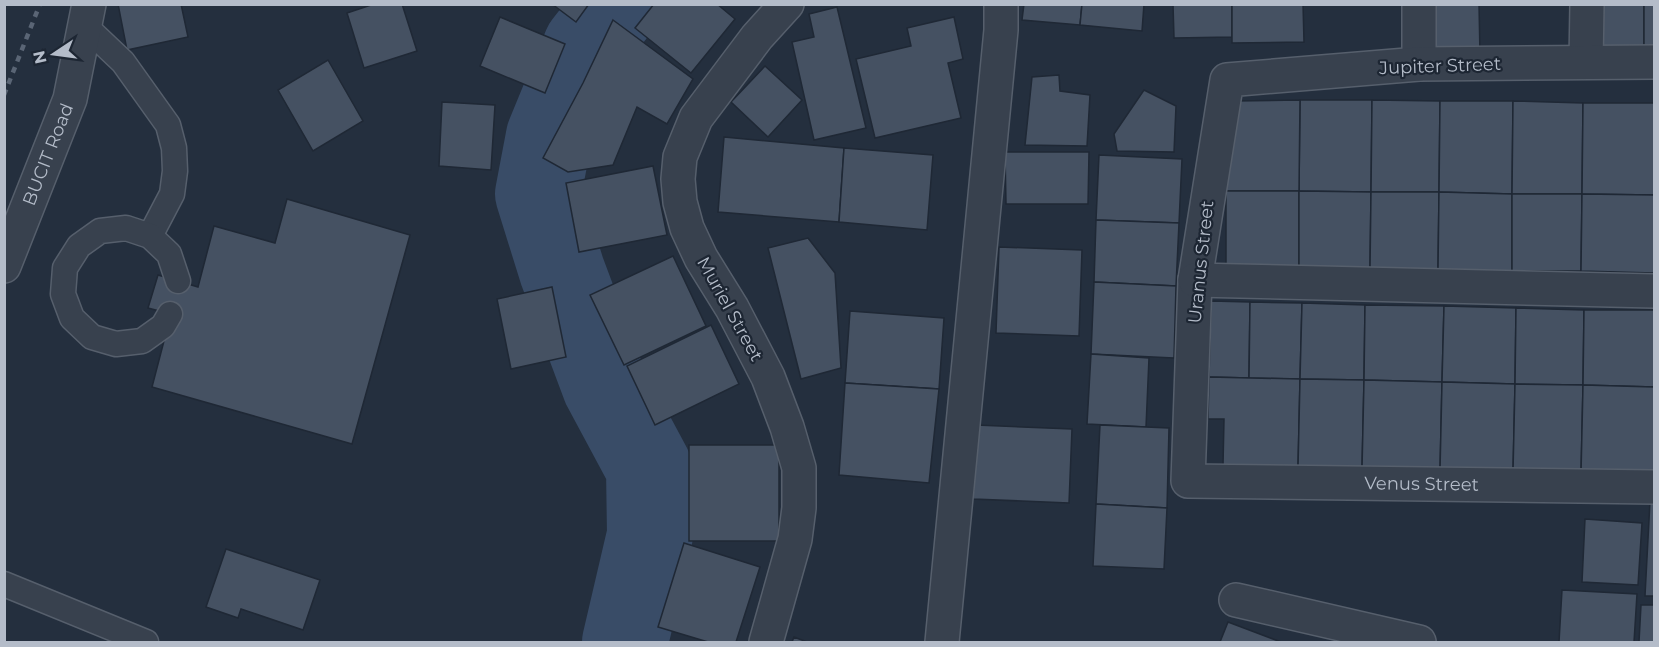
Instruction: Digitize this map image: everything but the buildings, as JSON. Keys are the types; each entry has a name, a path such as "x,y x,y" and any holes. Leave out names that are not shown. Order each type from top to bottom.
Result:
{"street":[{"name":"Muriel Street","path":"766,642 795,539 799,508 798,468 787,427 768,377 732,308 700,258 687,228 680,202 678,179 681,157 696,118 756,37 787,4"},
{"path":"942,642 1001,30 1001,4"},
{"path":"1419,4 1419,64"},
{"path":"1586,62 1587,4"},
{"name":"BUCIT Road","path":"4,266 70,99 88,16"},
{"name":"Jupiter Street","path":"1227,80 1419,64 1654,62"},
{"name":"Uranus Street","path":"1188,481 1195,280 1227,80"},
{"path":"1195,280 1654,291"},
{"name":"Venus Street","path":"1188,481 1654,487"},
{"path":"1236,600 1419,642"}],"lane":[{"path":"88,16 168,125 174,148 175,171 172,194 150,236"},
{"path":"171,314 163,326 142,341 116,344 92,337 72,318 63,294 65,268 79,246 100,231 126,228 150,236 169,254 178,281"},
{"path":"4,584 146,642"}],"waterway":[{"path":"619,4 586,46 549,136 538,194 562,271 605,386 649,468 650,535 625,642"}],"railway":[{"path":"4,95 40,4"}]}
